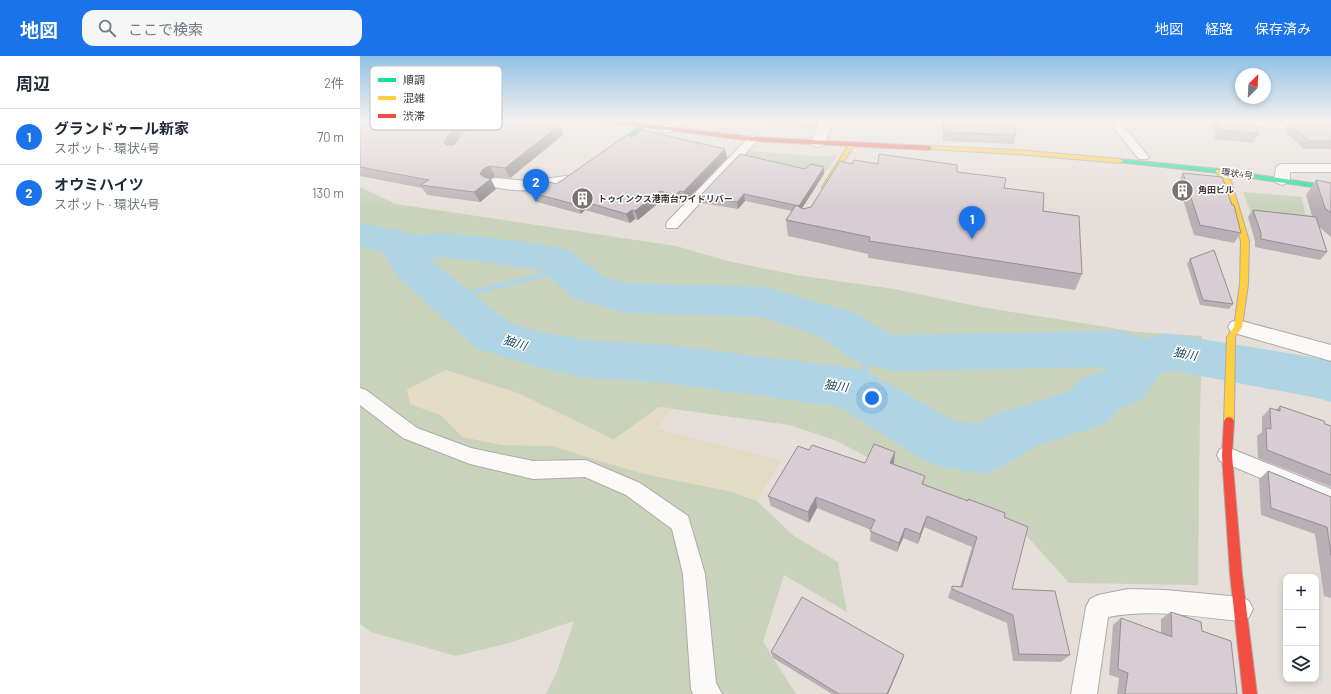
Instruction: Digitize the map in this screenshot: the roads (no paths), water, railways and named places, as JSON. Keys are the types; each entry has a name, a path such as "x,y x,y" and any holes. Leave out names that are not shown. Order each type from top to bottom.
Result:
{"main road":[{"path":"598,159 611,150"},
{"path":"822,192 848,150"},
{"name":"環状4号","path":"970,150 1138,162 1218,171 1331,188"},
{"path":"1218,171 1228,181 1245,241 1244,284 1235,332 1227,455 1236,574 1242,609 1250,694"}],"street":[{"path":"1282,180 1283,168 1331,168"},
{"path":"495,183 528,186 566,181"},
{"path":"1235,332 1331,353"}],"lane":[{"path":"672,225 742,150"},
{"path":"1137,150 1143,157"},
{"path":"360,395 410,433 470,456 533,470 586,468 633,489 681,523 694,574 704,689 709,694"},
{"path":"1227,455 1331,498"},
{"path":"1084,694 1098,607 1128,601 1165,602 1242,609"}],"waterway":[{"name":"㹨川","path":"360,235 397,242 401,249"},
{"path":"401,249 445,245 529,255 555,260 591,289 626,298 764,302 839,325 869,346 891,353 1119,349 1150,358"},
{"name":"㹨川","path":"401,249 412,267 493,336 540,350 588,359 668,364 852,388 943,443 983,449 1018,429 1086,409 1101,393 1123,386 1141,362 1150,358"},
{"path":"451,301 462,295 565,269"},
{"path":"852,388 863,374 868,359 869,346"},
{"name":"㹨川","path":"1150,358 1165,351 1318,378 1331,382"}],"place":[{"name":"角田ビル","path":"1182,190"},
{"name":"トゥインクス港南台ワイドリバー","path":"582,199"},
{"name":"オウミハイツ","path":"536,202"},
{"name":"グランドゥール新家","path":"972,239"}]}
